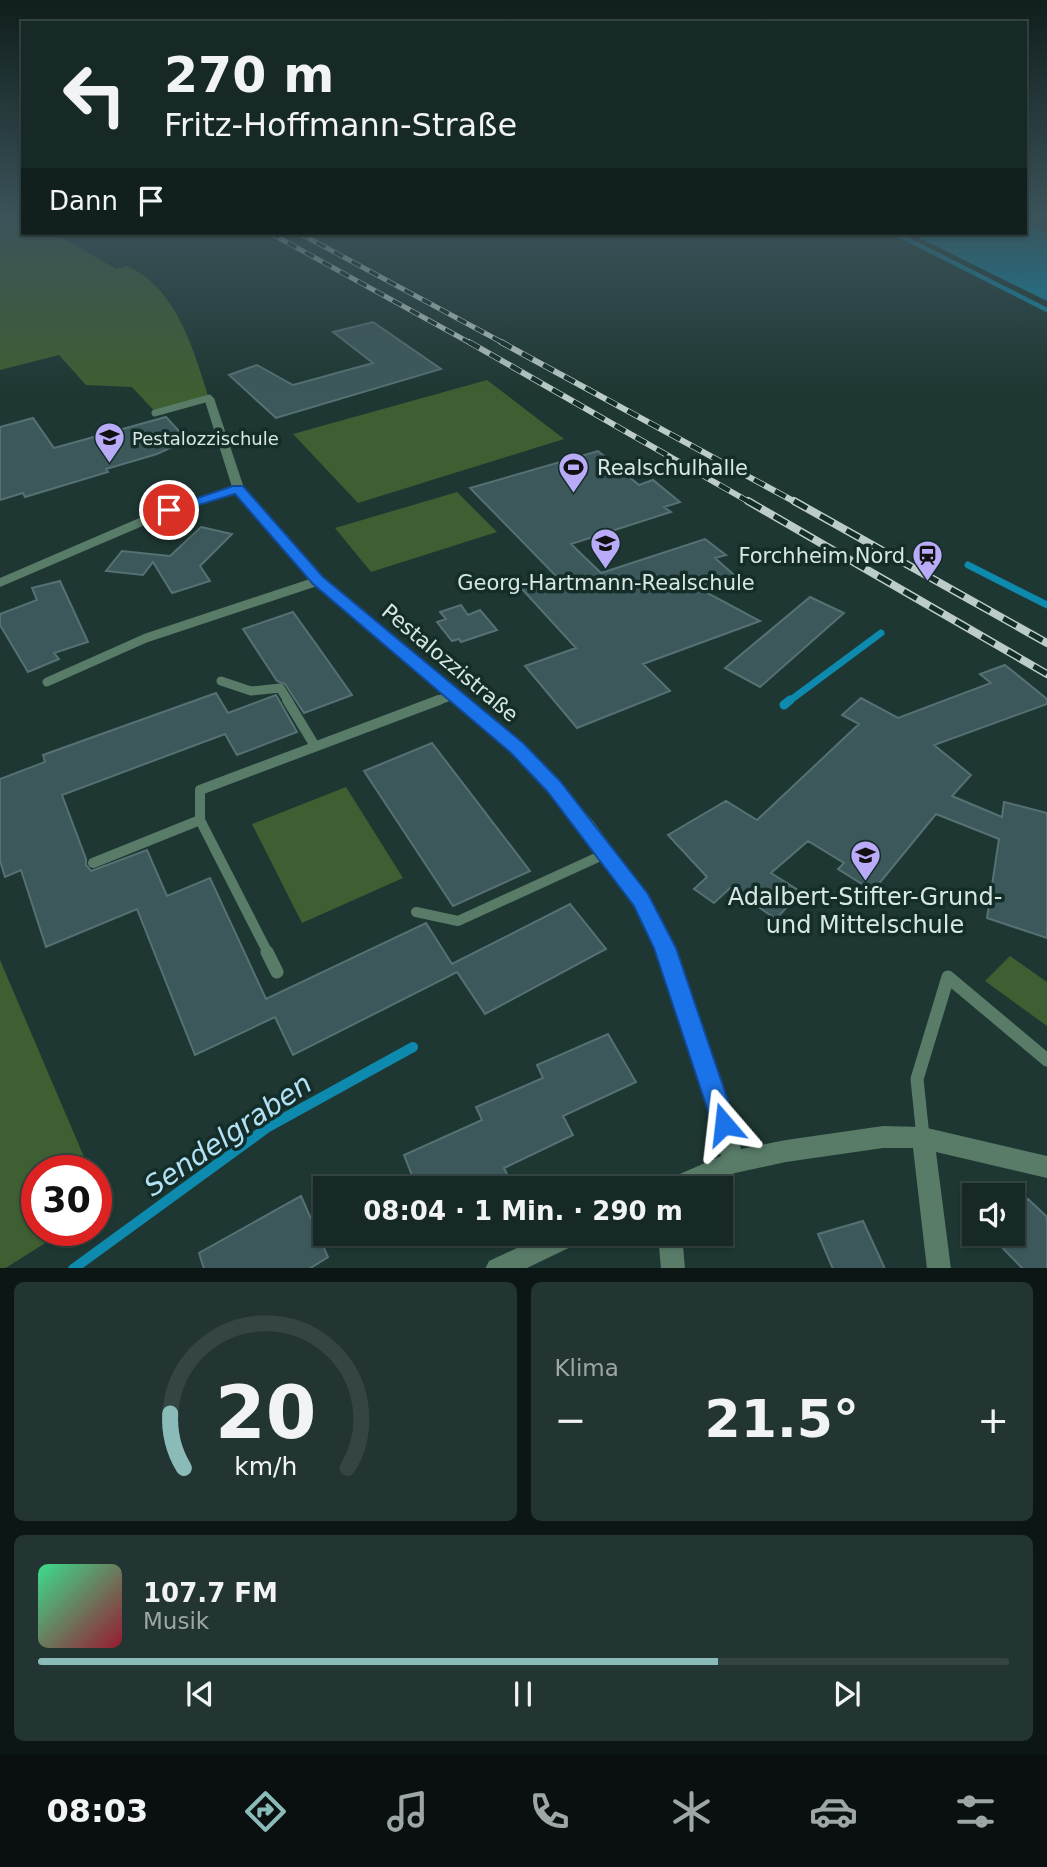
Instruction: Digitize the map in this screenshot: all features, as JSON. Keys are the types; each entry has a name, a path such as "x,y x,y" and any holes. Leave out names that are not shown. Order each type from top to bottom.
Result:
{"street":[{"name":"Pestalozzistraße","path":"209,398 238,489 318,580 517,747 554,786 641,900 665,948 718,1105 734,1163"},
{"path":"0,583 169,510 238,489"},
{"path":"923,1138 939,1268"},
{"path":"703,1176 734,1163 786,1151 871,1139 923,1138 1047,1167"},
{"path":"499,1268 547,1246"},
{"path":"671,1246 673,1268"}],"lane":[{"path":"155,413 209,398"},
{"path":"47,682 146,638 318,580"},
{"path":"221,681 251,691 279,688 316,746"},
{"path":"277,972 200,820 200,790 453,695"},
{"path":"93,863 200,820"},
{"path":"416,912 458,921 607,853"},
{"path":"923,1138 918,1079 948,977 1047,1060"}],"green space":[{"path":"0,276 144,276 159,289 181,323 190,341 209,398 157,414 132,387 86,385 59,355 0,370"},
{"path":"487,380 564,439 358,503 293,434"},
{"path":"457,492 497,532 371,572 335,528"},
{"path":"346,787 403,878 302,923 252,824"},
{"path":"1010,956 1047,982 1047,1026 985,981"},
{"path":"0,960 83,1155 21,1155 21,1246 41,1246 6,1268 0,1268"}],"water":[{"path":"997,276 1047,276 1047,301"}],"building":[{"path":"373,322 441,369 276,418 229,375 257,365 293,385 373,363 333,332"},
{"path":"166,417 187,440 157,454 106,469 108,472 25,497 23,493 0,500 0,427 33,418 54,448"},
{"path":"598,451 639,485 653,480 680,502 664,507 671,512 571,544 601,573 705,539 726,555 715,558 734,575 698,588 760,621 643,664 670,691 577,728 525,666 576,648 521,588 556,576 470,488"},
{"path":"201,527 232,534 200,566 210,581 172,593 153,562 143,575 106,571 122,551 170,556"},
{"path":"60,581 88,642 54,653 59,659 28,672 0,625 0,614 37,600 32,588"},
{"path":"810,597 844,613 760,687 725,668"},
{"path":"461,605 468,615 480,610 497,630 461,642 459,639 452,641 437,622 446,619 440,612"},
{"path":"293,612 352,695 304,713 285,684 277,681 243,629"},
{"path":"1005,665 1047,699 1047,704 934,745 971,775 952,796 1002,817 1004,802 1047,813 1047,938 987,918 999,839 936,814 873,891 838,869 844,863 808,841 771,873 801,892 776,919 730,888 714,903 694,889 707,877 668,835 726,801 757,820 859,724 842,715 861,698 898,718 991,683 980,674"},
{"path":"216,693 228,713 276,695 297,732 237,755 225,734 62,795 86,865 91,871 147,850 167,896 210,878 266,999 426,923 452,964 570,904 606,949 485,1014 457,972 293,1055 275,1017 195,1055 137,909 46,947 21,870 5,877 0,861 0,779 45,762 43,755"},
{"path":"432,743 530,871 453,906 364,771"},
{"path":"608,1034 636,1082 563,1116 573,1135 504,1168 508,1176 412,1176 404,1155 482,1120 476,1107 543,1078 537,1065"},
{"path":"301,1196 313,1223 313,1246 323,1246 328,1257 311,1268 204,1268 199,1253"},
{"path":"1028,1199 1047,1217 1047,1268 1022,1268 1001,1246 1025,1246 1025,1202"},
{"path":"863,1221 885,1268 833,1268 818,1234"}],"waterway":[{"path":"980,276 1047,310"},
{"name":"Sendelgraben","path":"968,565 1047,605"},
{"name":"Sendelgraben","path":"788,702 881,633"},
{"name":"Sendelgraben","path":"784,705 790,700"},
{"name":"Sendelgraben","path":"74,1268 268,1127 413,1047"}],"railway":[{"path":"349,276 472,344"},
{"path":"379,276 505,344"},
{"path":"469,342 751,503"},
{"path":"501,342 797,503"},
{"path":"748,501 1047,674"},
{"path":"794,501 1047,643"}],"place":[{"name":"Pestalozzischule","path":"109,465"},
{"name":"Realschulhalle","path":"574,495"},
{"name":"Georg-Hartmann-Realschule","path":"606,570"},
{"name":"Forchheim Nord","path":"928,583"},
{"name":"Adalbert-Stifter-Grund- und Mittelschule","path":"865,882"}],"route":[{"path":"169,510 238,489 318,580 369,626 517,747 554,786 641,900 665,948 724,1124"}]}
